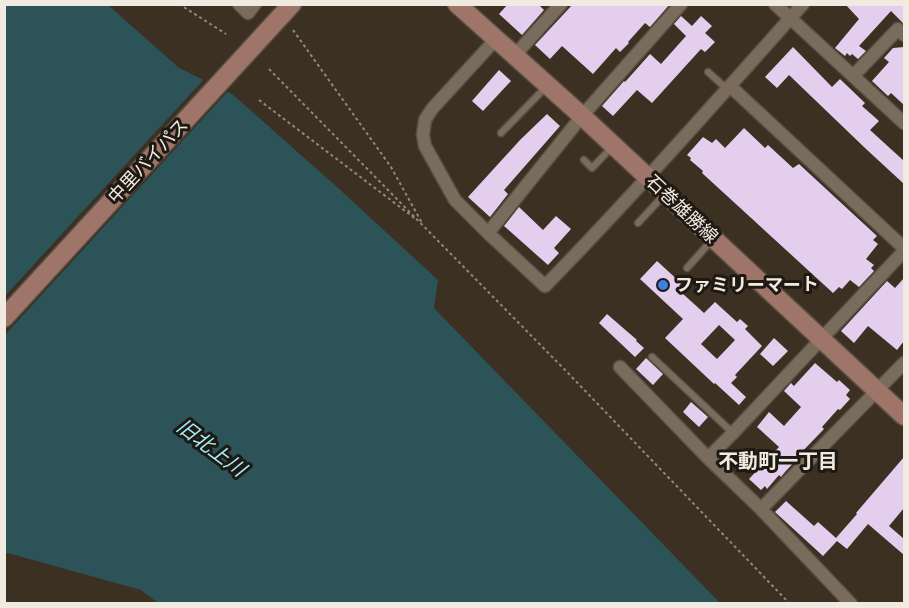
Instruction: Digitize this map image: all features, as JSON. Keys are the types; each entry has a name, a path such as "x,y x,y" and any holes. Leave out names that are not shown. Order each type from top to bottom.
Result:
{"main road":[{"name":"中里バイパス","path":"4,318 292,4"},
{"name":"石巻雄勝線","path":"457,4 582,116 904,416"}],"street":[{"path":"239,4 248,13 255,4"},
{"path":"514,55 561,4"},
{"path":"488,234 582,116 681,4"},
{"path":"775,4 904,123"},
{"path":"496,39 432,109 425,120 423,135 425,146 455,200 545,286 648,178 802,4"},
{"path":"853,76 898,29 904,35"},
{"path":"708,458 904,250 729,88"},
{"path":"761,509 904,363"},
{"path":"620,367 851,603"}],"lane":[{"path":"708,72 729,88"},
{"path":"501,133 547,86"},
{"path":"584,160 592,168 613,146"},
{"path":"638,223 665,194"},
{"path":"687,268 713,238"},
{"path":"652,357 733,433"}],"path":[{"path":"179,4 226,34"},
{"path":"293,30 391,167 424,226"},
{"path":"269,69 790,603"},
{"path":"259,100 424,226"}],"water":[{"name":"旧北上川","path":"5,5 108,5 179,68 232,94 438,280 434,308 720,603 158,603 141,590 5,554"}],"pier":[{"path":"205,78 229,90 4,336 5,296"}],"building":[{"path":"508,4 538,4 544,10 522,35 499,14"},
{"path":"573,4 670,4 650,27 645,23 620,52 616,48 593,74 562,46 550,59 535,45"},
{"path":"845,4 904,4 904,24 891,11 859,46 866,51 858,59 852,54 850,56 847,53 845,56 835,48 859,19"},
{"path":"681,16 692,26 701,16 712,26 705,33 715,42 705,52 701,49 652,103 637,90 613,116 602,106 624,81 650,54 661,64 686,36 674,24"},
{"path":"793,47 832,87 840,79 865,103 862,106 879,121 870,130 904,161 904,184 789,75 777,88 765,77"},
{"path":"904,47 904,105 891,93 888,96 872,81 889,62 884,58 893,48"},
{"path":"499,70 511,81 483,111 472,101"},
{"path":"547,114 560,126 504,190 508,194 490,217 468,197"},
{"path":"744,128 765,148 768,145 793,168 799,164 877,236 873,240 878,244 866,259 874,265 871,268 874,271 859,287 850,280 842,289 839,287 833,293 702,173 703,171 687,155 703,137 712,143 716,139 725,148"},
{"path":"519,207 543,230 556,216 571,229 554,248 559,253 548,265 504,226"},
{"path":"657,261 681,283 679,286 684,291 682,293 704,313 715,302 737,322 740,319 748,326 745,329 762,346 735,375 737,377 731,383 746,397 739,405 665,338 683,319 640,279","holes":["719,325 735,340 717,359 701,344"]},
{"path":"904,278 904,341 897,350 868,326 854,343 841,331 887,281 895,288"},
{"path":"607,314 644,348 635,357 599,323"},
{"path":"774,338 788,351 773,366 760,354"},
{"path":"646,358 663,374 653,385 636,369"},
{"path":"815,363 850,390 846,395 850,399 822,427 824,429 781,477 779,475 767,489 765,486 761,490 749,479 779,447 757,427 769,412 784,426 801,407 784,391 791,383 794,386"},
{"path":"691,402 708,417 699,427 683,412"},
{"path":"904,457 904,508 889,526 904,539 904,555 868,524 847,549 837,541 823,556 775,512 786,501 814,526 818,522 836,538"}],"place":[{"name":"ファミリーマート","path":"663,285"}],"district":[{"name":"不動町一丁目","path":"778,461"}]}
